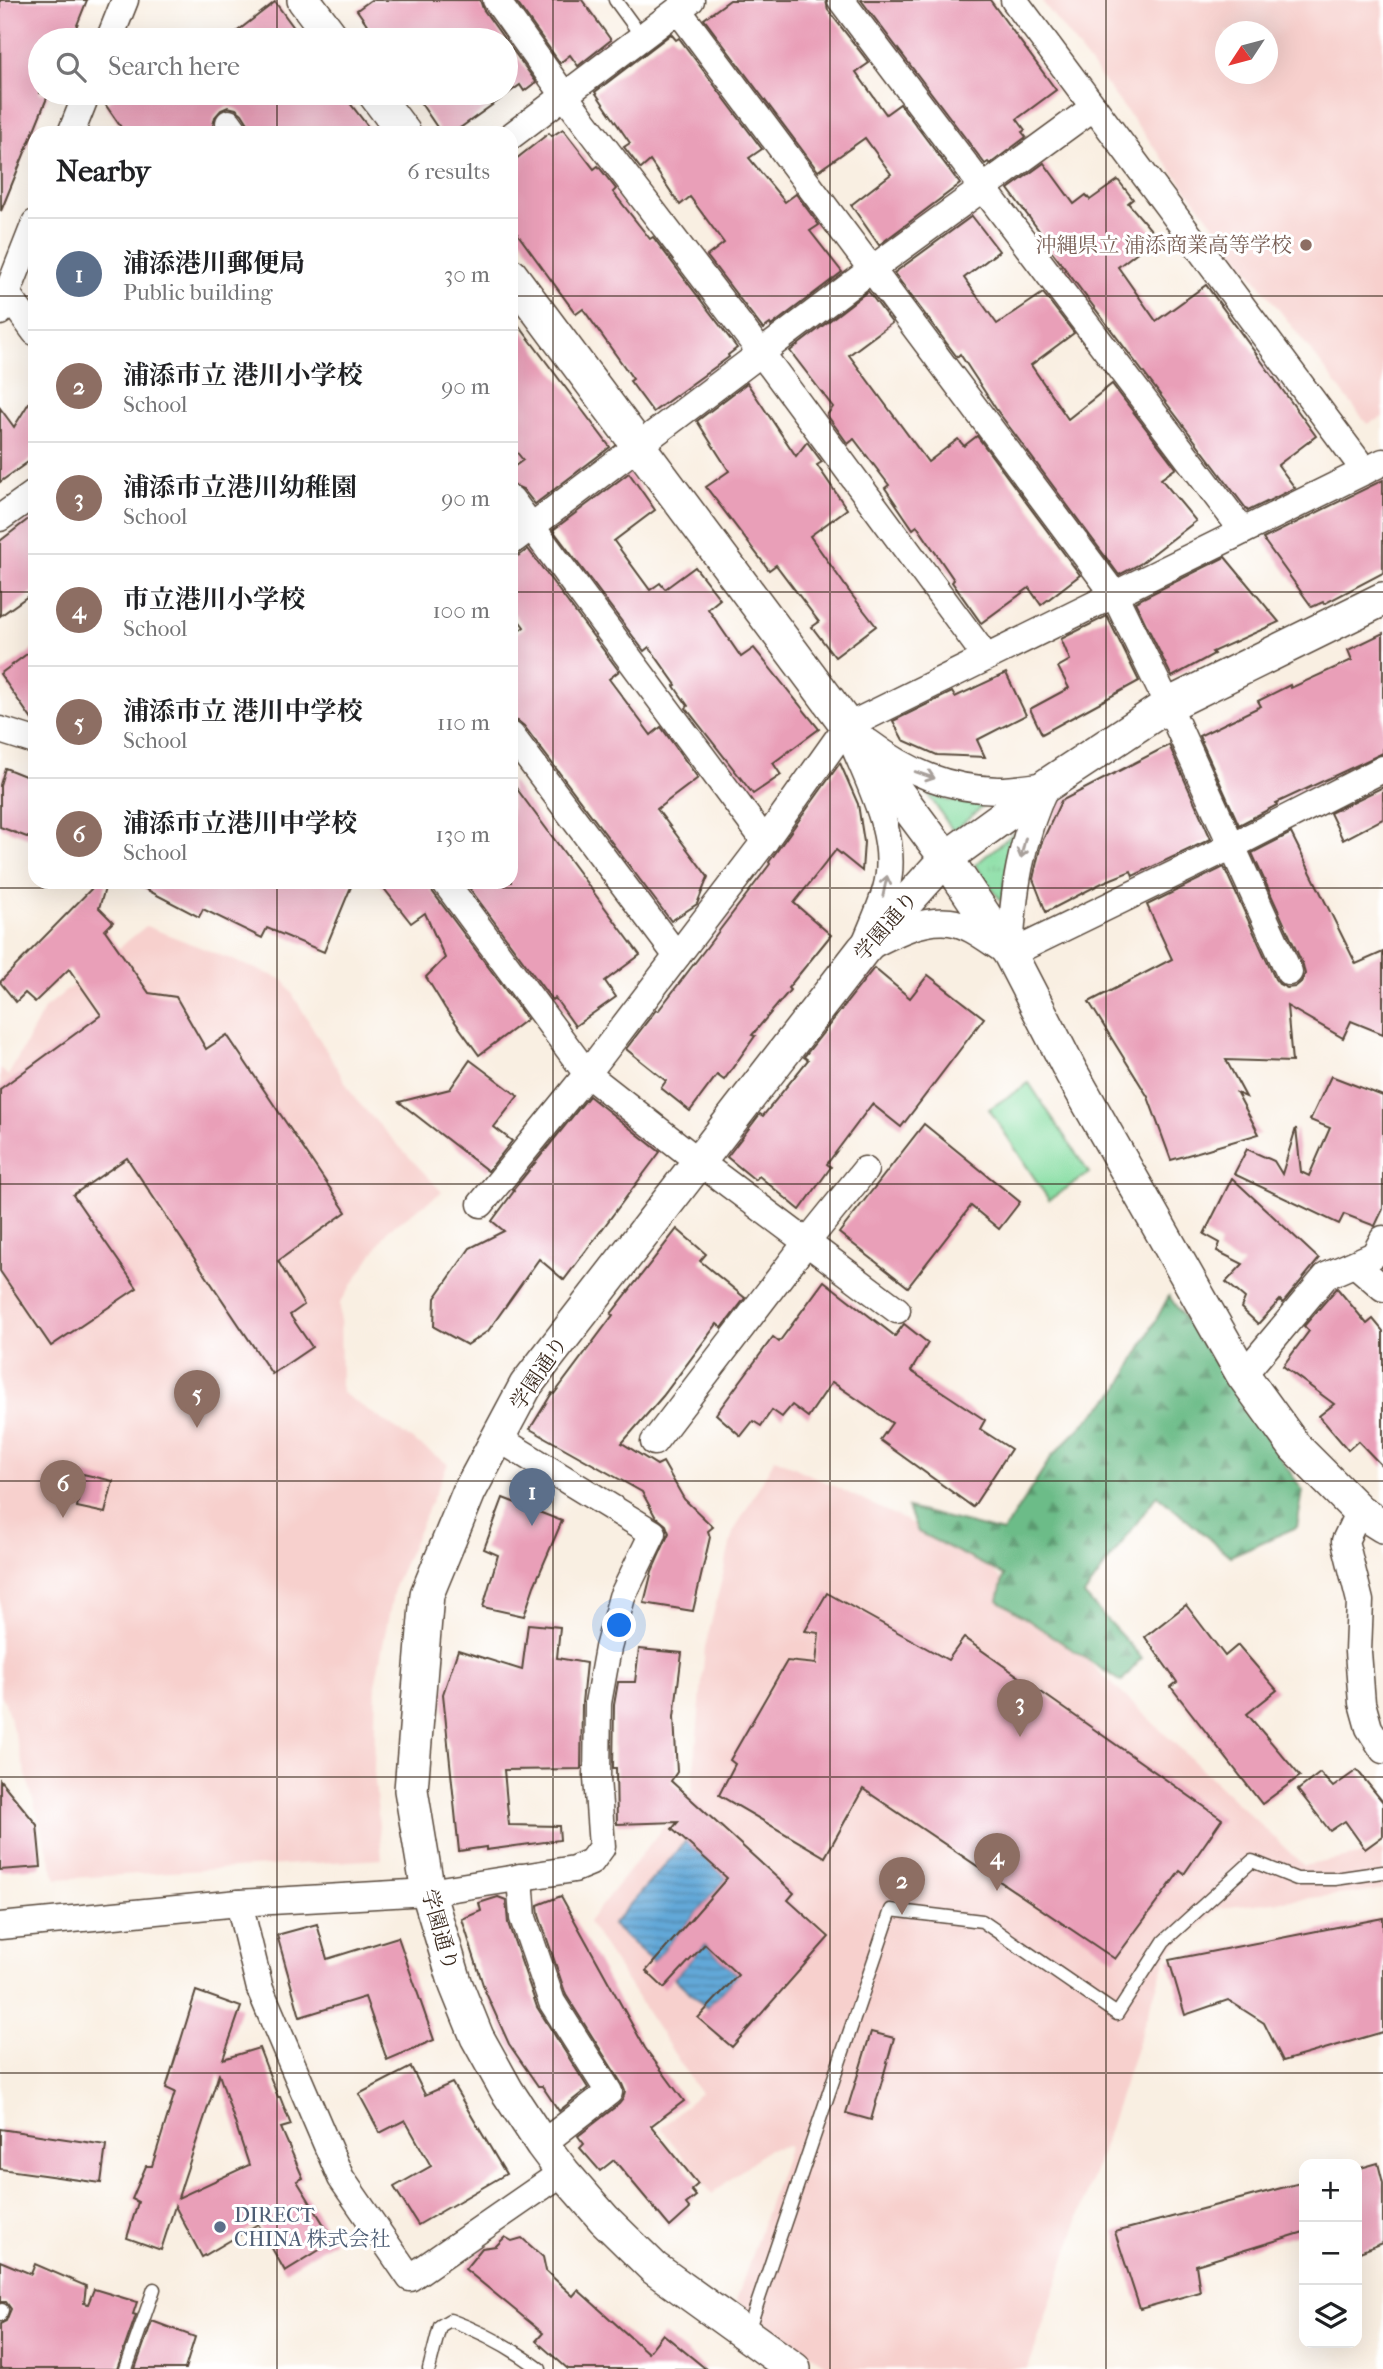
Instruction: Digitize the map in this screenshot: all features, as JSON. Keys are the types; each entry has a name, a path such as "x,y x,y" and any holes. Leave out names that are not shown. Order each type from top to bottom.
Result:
{"street":[{"path":"114,28 125,0"},
{"path":"304,0 325,28"},
{"path":"496,0 516,28"},
{"path":"841,0 1243,531"},
{"path":"481,1204 587,1074 765,841 846,727 1374,467 1014,0"},
{"path":"518,131 685,5 872,269 1114,594 1168,705 1289,972"},
{"path":"518,31 986,657"},
{"path":"74,126 83,105"},
{"path":"382,105 399,126"},
{"path":"765,841 521,534 982,187 1094,107"},
{"path":"28,240 3,303 28,326"},
{"path":"518,284 946,858 1010,954 1071,1072 1243,1375 1295,1447 1371,1518 1345,1541 1360,1601 1358,1652 1362,1703 1369,1728 1383,1750"},
{"path":"0,519 28,498"},
{"name":"学園通り","path":"785,2366 654,2268 604,2219 542,2144 507,2091 477,2037 456,1985 428,1892 411,1790 427,1594 469,1492 526,1385 863,950 946,858 1047,785 1168,705 1383,599"},
{"path":"846,727 901,765 945,782 1001,790 1047,785"},
{"path":"846,727 884,822 890,859 887,888 863,950"},
{"path":"0,730 28,739"},
{"path":"518,744 677,956"},
{"path":"1010,954 1383,769"},
{"path":"1010,954 1014,886 1024,841 1047,785"},
{"path":"450,889 587,1074 897,1310"},
{"path":"863,950 893,934 921,924 952,922 1010,954"},
{"path":"654,1442 806,1243 865,1171"},
{"path":"1243,1375 1326,1276 1374,1255 1383,1239"},
{"path":"1355,1264 1383,1288"},
{"path":"0,1926 239,1903 428,1892 574,1869 591,1862 602,1847 597,1778 598,1703 608,1648 622,1597 653,1533 498,1438"},
{"path":"520,1877 523,1918 552,2002 609,2092 542,2144"},
{"path":"239,1903 260,1989 341,2178 410,2278 563,2172"}],"lane":[{"path":"615,0 642,37"},
{"path":"747,2335 891,1910 982,1920 1117,2014 1164,1941 1252,1861 1297,1879 1335,1879 1383,1872"},
{"path":"126,2369 155,2289"},
{"path":"429,2369 440,2326 450,2320 518,2352 540,2369"}],"shaded area":[{"name":"沖縄県立 浦添商業高等学校","path":"1041,0 1383,0 1383,417 1367,424"},
{"path":"146,926 284,980 356,1100 442,1192 389,1229 340,1303 341,1392 448,1464 395,1584 376,1680 374,1771 382,1859 56,1879 5,1702 0,1696 0,1068 8,1076 45,1008"},
{"path":"775,1458 974,1553 1304,1866 1383,1850 1383,1890 1219,1908 1168,1953 1028,2369 832,2369 736,2301 789,2146 768,2149 712,2194 661,2128 700,2093 588,1922 692,1791 705,1648 733,1533"}],"green space":[{"path":"928,794 950,801 989,802 953,831"},
{"path":"1015,832 1004,881 1004,905 975,865"},
{"path":"1029,1083 1089,1173 1049,1200 989,1109"},
{"path":"1169,1296 1303,1491 1297,1527 1230,1556 1157,1495 1084,1595 1142,1658 1121,1682 998,1600 1004,1575 918,1532 908,1508 1003,1532 1052,1456 1118,1390"}],"water":[{"path":"686,1841 727,1878 654,1962 612,1925"},
{"path":"705,1944 738,1975 707,2008 674,1978"}],"building":[{"path":"0,0 87,0 76,28 28,28 28,105 44,105 36,126 28,126 28,145 1,211"},
{"path":"371,0 480,0 496,28 370,28 357,10"},
{"path":"515,0 582,0 611,40 578,66 570,55 560,63"},
{"path":"730,0 826,0 828,10 869,63 856,72 886,114 900,104 960,184 879,245 851,205 891,174 865,138 818,171 704,19"},
{"path":"861,0 990,0 1056,90 1017,119 1025,130 1022,132 1026,137 990,164 985,164"},
{"path":"275,2 294,28 241,28"},
{"path":"671,34 676,40 679,38 762,149 749,158 785,202 796,194 819,225 810,231 842,272 771,326 770,324 763,329 707,256 724,243 690,197 680,205 650,161 641,169 624,147 630,143 595,92"},
{"path":"518,57 536,82 524,91 520,85 518,86"},
{"path":"106,105 351,105 368,126 249,126 242,114 228,107 215,117 214,126 120,126"},
{"path":"422,105 492,105 463,126 436,126"},
{"path":"563,129 594,169 598,166 616,189 613,192 650,239 653,237 737,348 729,357 653,412 583,309 576,314 518,235 518,157 549,133 552,136"},
{"path":"1044,163 1074,204 1086,195 1090,200 1118,180 1133,199 1128,203 1157,237 1118,267 1156,321 1206,285 1316,436 1278,465 1295,488 1248,511 1041,237 1043,236 1008,189"},
{"path":"972,216 999,251 964,278 997,324 1043,293 1074,333 1031,365 1068,419 1112,384 1176,468 1161,479 1196,521 1140,564 1119,575 996,409 960,354 957,357 894,273"},
{"path":"868,291 892,323 849,355 928,462 958,439 964,446 977,436 1080,575 1041,605 1029,588 981,623 917,526 913,529 885,488 889,485 854,439 848,444 827,415 833,407 790,351"},
{"path":"518,324 610,447 535,504 518,487 518,464 523,460 518,454"},
{"path":"747,383 796,456 807,442 822,462 817,465 847,509 810,536 876,626 835,657 812,627 819,622 776,565 769,570 706,487 729,471 697,421"},
{"path":"28,404 28,462 0,482 0,408 14,427"},
{"path":"629,473 655,510 614,541 650,590 660,583 665,589 695,567 720,599 708,609 741,657 754,648 819,729 773,763 781,775 753,794 686,708 688,706 674,686 676,685 649,647 644,651 553,530"},
{"path":"1383,480 1383,573 1324,604 1323,602 1312,607 1263,539"},
{"path":"28,519 28,596 0,616 0,541"},
{"path":"528,549 619,671 609,679 651,735 661,727 698,778 657,809 708,877 697,904 671,921 518,721 518,632 524,627 518,619 520,555"},
{"path":"1225,557 1279,622 1212,652 1214,654 1172,677 1135,602"},
{"path":"1107,616 1139,681 1042,734 1030,709 1069,688 1058,667 1070,660 1061,639"},
{"path":"1383,633 1383,753 1276,803 1277,805 1239,825 1199,736 1261,706 1258,701 1290,685 1291,688 1352,660 1348,650"},
{"path":"28,653 28,714 0,674"},
{"path":"1006,673 1026,715 977,740 985,757 937,755 903,740 893,721 952,692 955,697"},
{"path":"1169,745 1211,839 1133,876 1131,871 1104,882 1046,912 1033,879 1041,844 1061,801"},
{"path":"840,763 858,804 864,842 862,871 836,850 794,903 831,935 752,1035 755,1036 724,1080 717,1075 690,1111 661,1088 666,1081 626,1049 770,864"},
{"path":"5,768 28,777 28,837 0,827 0,785"},
{"path":"1383,787 1383,819 1343,840 1330,813"},
{"path":"518,790 640,955 605,981 616,997 575,1026 555,998 552,1000 470,889 518,889"},
{"path":"1291,833 1356,964 1383,952 1383,1034 1351,1021 1343,1038 1287,1006 1292,1062 1226,1060 1246,1097 1237,1093 1259,1134 1171,1160 1148,1097 1089,1002 1172,959 1147,905 1224,867 1275,979 1287,988 1295,987 1301,982 1305,974 1303,965 1252,853"},
{"path":"91,889 105,889 99,908 113,922 105,930 149,993 176,997 206,1049 227,1035 346,1212 278,1261 304,1305 290,1315 312,1347 272,1374 127,1158 73,1195 137,1288 51,1346 0,1271 0,1089 101,1015 69,969 35,1002 25,993 16,1002 0,982"},
{"path":"145,889 350,889 324,952 267,928 262,938 203,909 199,917"},
{"path":"384,889 432,889 527,1019 479,1055 426,977 445,958 425,913 411,923"},
{"path":"874,968 910,998 928,975 984,1018 901,1127 872,1104 827,1164 831,1167 800,1210 759,1176 755,1180 727,1157 760,1114 763,1116 808,1060 804,1057"},
{"path":"470,1060 518,1096 494,1127 512,1141 488,1171 399,1102 450,1089"},
{"path":"1331,1076 1383,1096 1383,1209 1375,1226 1344,1214 1339,1224 1234,1174 1247,1149 1274,1161 1282,1174 1296,1128 1301,1172 1309,1176 1330,1128 1310,1120"},
{"path":"589,1096 660,1152 564,1280 539,1259 488,1331 467,1345 434,1327 435,1298 470,1248 504,1231 492,1221 513,1190"},
{"path":"924,1124 1020,1202 999,1229 971,1206 908,1287 839,1233"},
{"path":"1232,1178 1319,1259 1283,1303 1280,1300 1258,1324 1241,1308 1245,1298 1226,1282 1243,1264 1217,1251 1220,1243 1204,1234"},
{"path":"677,1229 706,1254 700,1261 745,1298 722,1328 717,1324 663,1396 622,1443 657,1465 663,1462 684,1499 713,1527 708,1531 710,1537 693,1611 644,1603 652,1571 669,1533 666,1525 655,1516 642,1492 530,1429 552,1393 554,1394 613,1315 611,1314"},
{"path":"824,1281 895,1336 904,1324 928,1343 911,1371 985,1420 980,1429 1011,1449 973,1507 880,1440 892,1423 832,1382 808,1417 792,1405 782,1417 772,1410 761,1426 753,1421 741,1436 716,1414 773,1337 779,1342"},
{"path":"1337,1288 1367,1324 1373,1319 1383,1331 1383,1467 1358,1441 1348,1450 1319,1416 1334,1404 1283,1366 1309,1331 1304,1326"},
{"path":"83,1474 113,1481 105,1513 77,1507"},
{"path":"503,1498 562,1521 524,1616 483,1607 498,1555 484,1549"},
{"path":"827,1593 948,1660 964,1638 1222,1819 1184,1874 1180,1871 1115,1959 863,1789 825,1857 719,1795 735,1764 730,1760 787,1661 816,1664 819,1633 805,1631"},
{"path":"1186,1605 1225,1656 1238,1645 1277,1690 1247,1714 1300,1776 1262,1804 1171,1687 1177,1682 1145,1637"},
{"path":"528,1624 560,1627 557,1658 586,1663 582,1703 581,1769 504,1770 509,1825 559,1826 560,1840 459,1851 443,1694 458,1650 522,1670"},
{"path":"639,1649 682,1653 674,1717 677,1772 671,1781 794,1893 788,1900 829,1937 732,2047 698,2018 738,1975 705,1944 664,1988 646,1971 727,1878 672,1829 678,1822 617,1824 616,1768 613,1768 614,1705 618,1682 635,1682"},
{"path":"1357,1770 1383,1802 1383,1836 1365,1849 1345,1821 1330,1831 1298,1790 1320,1773 1333,1787"},
{"path":"0,1780 37,1825 41,1867 0,1870"},
{"path":"561,1896 645,2048 684,2101 651,2126 698,2184 691,2190 696,2196 686,2204 690,2209 670,2227 614,2160 600,2171 580,2148 584,2144 578,2136 619,2104 625,2091 566,1995 539,1915 538,1905"},
{"path":"498,1897 506,1900 508,1923 537,2007 588,2088 559,2111 509,2044 485,1991 462,1919 481,1911 479,1903"},
{"path":"1383,1918 1383,2032 1283,2061 1264,2023 1228,2000 1185,2015 1169,1960"},
{"path":"317,1924 327,1959 398,1937 434,2040 387,2060 365,1997 300,2017 277,1935"},
{"path":"196,1991 241,2007 223,2059 259,2048 291,2125 281,2128 303,2178 297,2181 334,2241 285,2271 258,2224 202,2257 175,2206 161,2250 127,2238 138,2202 132,2199 146,2166 152,2166 175,2092 166,2088","holes":["219,2074 249,2165 178,2198"]},
{"path":"871,2032 894,2038 871,2120 846,2113"},
{"path":"411,2067 425,2095 452,2083 506,2174 418,2225 394,2187 431,2166 405,2120 380,2133 359,2094"},
{"path":"0,2129 106,2145 101,2183 0,2169"},
{"path":"1378,2163 1383,2183 1383,2243 1362,2251 1362,2222 1362,2168"},
{"path":"1299,2183 1299,2234 1196,2265 1200,2292 1140,2309 1115,2232"},
{"path":"505,2237 512,2241 522,2238 543,2257 546,2271 573,2296 578,2290 648,2353 663,2334 706,2369 568,2369 536,2341 543,2333 465,2269 482,2248 496,2246"},
{"path":"0,2261 31,2274 35,2264 86,2286 84,2303 88,2304 94,2289 137,2302 133,2314 136,2315 117,2369 0,2369 0,2324 6,2321 11,2309 6,2302 0,2302"},
{"path":"152,2321 195,2337 185,2369 135,2369"}],"place":[{"name":"沖縄県立 浦添商業高等学校","path":"1306,245"},
{"name":"浦添市立 港川中学校","path":"197,1428"},
{"name":"浦添市立港川中学校","path":"63,1518"},
{"name":"浦添港川郵便局","path":"532,1526"},
{"name":"浦添市立港川幼稚園","path":"1020,1737"},
{"name":"市立港川小学校","path":"997,1891"},
{"name":"浦添市立 港川小学校","path":"902,1915"},
{"name":"DIRECT CHINA 株式会社","path":"220,2227"}]}
